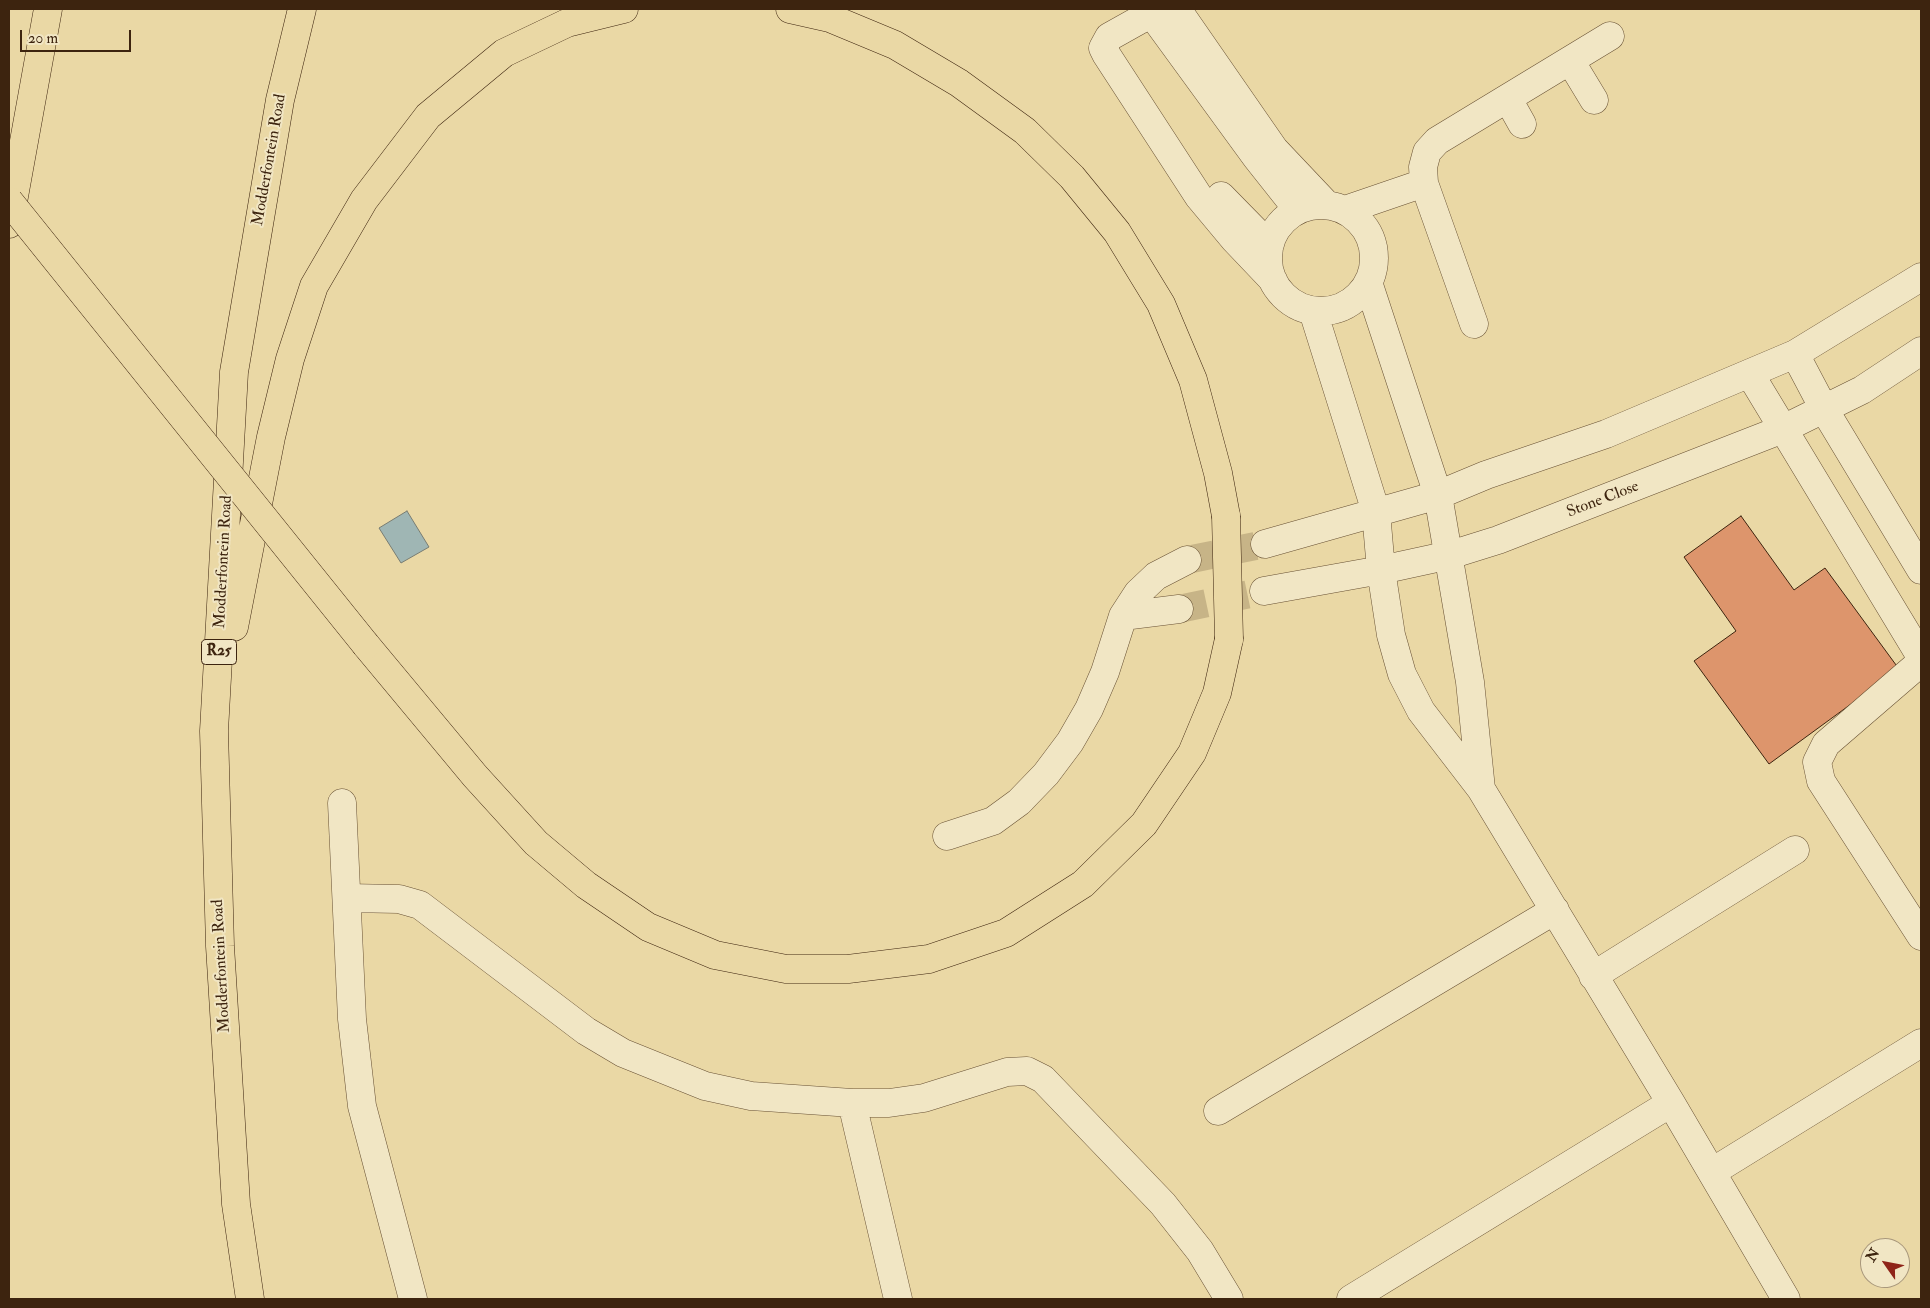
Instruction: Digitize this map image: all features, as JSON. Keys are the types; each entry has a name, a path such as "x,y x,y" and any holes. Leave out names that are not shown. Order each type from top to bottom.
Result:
{"main road":[{"path":"9,224 48,9"},
{"name":"Modderfontein Road","path":"250,1299 236,1204 220,946 214,731 234,372 280,100 302,9"},
{"path":"214,731 271,437 290,359 314,286 364,200 428,116 504,53 567,23 624,9"},
{"path":"9,201 366,644 475,776 536,843 586,885 648,927 715,955 786,969 848,969 929,959 1006,932 1083,884 1144,824 1192,753 1217,693 1229,639 1226,516 1218,473 1193,380 1161,304 1117,232 1072,177 1025,131 959,83 895,45 830,18 790,9"}],"street":[{"path":"1177,9 1274,149 1371,239 1374,254 1373,268 1368,282 1358,296 1345,305 1330,310 1313,311 1296,305 1282,295 1273,280 1234,239 1199,197 1106,54 1103,48 1109,37 1155,11 1256,157 1298,210"},
{"path":"1474,324 1426,190 1423,167 1428,152 1437,141 1571,62 1610,36"},
{"path":"1109,37 1213,188 1244,222 1269,245"},
{"path":"1571,62 1594,100"},
{"path":"1508,99 1522,124"},
{"path":"1273,280 1268,263 1269,245 1275,231 1285,219 1298,210 1312,205 1345,214 1426,190"},
{"path":"1265,544 1438,495 1486,475 1606,434 1795,354 1921,277"},
{"path":"1368,282 1438,495 1450,555 1470,682 1481,789"},
{"path":"1313,311 1376,512 1381,570 1391,635 1402,674 1421,711 1481,789 1672,1103 1786,1299"},
{"name":"Stone Close","path":"1264,591 1381,570 1450,555 1498,540 1783,429 1862,390 1921,350"},
{"path":"1795,354 1824,409 1921,570"},
{"path":"1750,374 1921,657"},
{"path":"947,836 993,821 1019,802 1046,774 1070,742 1088,709 1105,672 1122,616 1138,593 1156,576 1187,560"},
{"path":"1122,616 1179,609"},
{"path":"1921,662 1826,744 1817,762 1821,780 1921,936"},
{"path":"342,803 352,1019 362,1106 413,1299"},
{"path":"1593,976 1795,850"},
{"path":"347,898 399,898 420,905 586,1031 623,1053 705,1086 751,1096 852,1104 889,1103 924,1098 1007,1072 1027,1071 1043,1079 1163,1204 1200,1251 1229,1299"},
{"path":"1218,1110 1555,910"},
{"path":"1712,1172 1921,1043"},
{"path":"1351,1299 1672,1103"},
{"path":"852,1104 898,1299"}],"water":[{"path":"407,511 429,547 401,563 379,528"}],"building":[{"path":"1741,516 1794,590 1825,568 1899,669 1769,764 1694,661 1736,631 1684,557"}],"tunnel":[{"path":"1187,560 1265,544"},
{"path":"1179,609 1264,591"}]}
